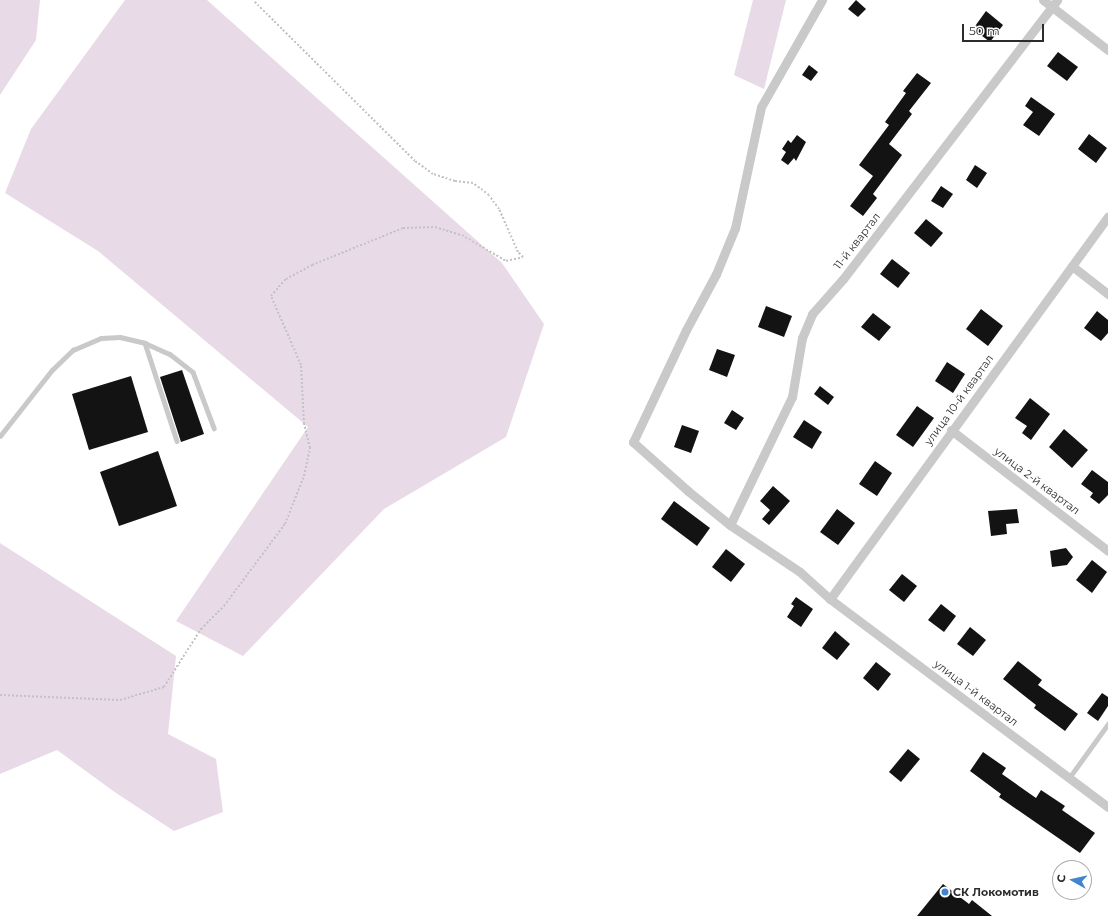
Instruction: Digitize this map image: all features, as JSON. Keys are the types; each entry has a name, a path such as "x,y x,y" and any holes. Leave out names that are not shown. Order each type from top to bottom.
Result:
{"street":[{"name":"улица 1-й квартал","path":"822,0 761,107 735,228 716,274 682,337 633,442 688,491 730,525 800,572 830,599 1108,807"},
{"path":"1044,0 1054,3 1108,50"},
{"name":"11-й квартал","path":"730,525 792,397 802,338 812,314 843,279 1054,3"},
{"name":"улица 10-й квартал","path":"830,599 951,430 1108,216"},
{"path":"1072,266 1108,294"},
{"name":"улица 2-й квартал","path":"951,430 1108,550"}],"lane":[{"path":"0,436 52,370 73,350 101,338 120,337 145,343 170,354 193,372 214,428"},
{"path":"145,343 177,441"},
{"path":"1069,778 1108,724"}],"path":[{"path":"0,695 120,700 164,687 201,628 224,606 285,524 304,476 310,448 304,424 300,366 271,296 286,279 312,264 404,228 435,227 462,236 506,262 523,256 518,252 499,209 489,195 473,183 455,181 433,174 415,161 253,0"}],"shaded area":[{"path":"0,0 40,0 36,40 0,95"},
{"path":"125,0 207,0 502,263 544,324 506,437 384,509 243,656 176,621 308,427 98,251 5,193 31,129"},
{"path":"753,0 786,0 764,89 734,75"},
{"path":"0,543 176,656 168,734 216,759 223,812 174,831 116,793 57,750 0,774"}],"building":[{"path":"856,0 866,9 858,17 848,9"},
{"path":"986,11 1003,25 990,42 973,29"},
{"path":"1058,52 1078,67 1067,81 1047,66"},
{"path":"809,65 818,72 811,81 802,75"},
{"path":"917,73 931,83 909,111 912,114 889,144 902,155 873,194 877,198 863,216 850,206 873,176 859,165 889,125 885,122 906,93 903,91"},
{"path":"1031,97 1055,114 1039,136 1023,125 1033,112 1025,106"},
{"path":"1089,134 1107,148 1096,163 1078,149"},
{"path":"797,135 806,142 796,161 794,158 788,165 781,160 786,152 782,149 788,140 791,143"},
{"path":"975,165 987,173 977,188 966,180"},
{"path":"941,186 953,194 943,208 931,201"},
{"path":"926,219 943,233 931,247 914,233"},
{"path":"892,259 910,273 898,288 880,274"},
{"path":"766,306 792,316 784,337 758,327"},
{"path":"981,309 1003,326 988,346 966,329"},
{"path":"1097,311 1108,320 1108,333 1101,341 1084,328"},
{"path":"873,313 891,327 879,341 861,327"},
{"path":"717,349 735,355 727,377 709,370"},
{"path":"947,362 965,374 953,393 935,381"},
{"path":"182,370 204,434 181,442 160,377"},
{"path":"131,376 148,432 89,450 72,394"},
{"path":"820,386 834,397 828,405 814,394"},
{"path":"1030,398 1050,414 1031,440 1022,433 1027,426 1015,418"},
{"path":"917,406 934,418 913,447 896,435"},
{"path":"732,410 744,418 736,430 724,423"},
{"path":"804,420 822,432 812,449 793,437"},
{"path":"682,425 699,431 691,453 674,447"},
{"path":"1064,429 1088,450 1072,468 1049,447"},
{"path":"158,451 177,506 119,526 100,472"},
{"path":"875,461 892,473 877,496 859,484"},
{"path":"1092,470 1108,482 1108,495 1099,504 1090,497 1093,493 1081,484"},
{"path":"773,486 790,501 769,525 762,519 770,510 760,501"},
{"path":"674,501 710,528 697,546 661,519"},
{"path":"837,509 855,523 838,545 820,532"},
{"path":"1017,509 1019,523 1006,524 1007,534 991,536 988,511"},
{"path":"1066,548 1073,557 1067,565 1052,567 1050,551"},
{"path":"726,549 745,564 731,582 712,567"},
{"path":"1092,560 1107,572 1092,593 1076,580"},
{"path":"902,574 917,586 904,602 889,590"},
{"path":"796,597 813,609 801,627 787,617 794,606 791,604"},
{"path":"941,604 956,616 944,632 928,620"},
{"path":"970,627 986,640 973,656 957,644"},
{"path":"835,631 850,644 837,660 822,648"},
{"path":"1018,661 1042,680 1038,685 1078,714 1065,731 1034,708 1036,705 1003,679"},
{"path":"876,662 891,674 878,691 863,678"},
{"path":"1102,693 1108,697 1108,706 1098,721 1087,713"},
{"path":"908,749 920,759 901,782 889,772"},
{"path":"983,752 1006,768 1002,774 1036,798 1041,790 1065,806 1062,810 1095,833 1080,853 999,797 1001,794 970,771"},
{"name":"СК Локомотив","path":"943,884 969,904 972,900 992,916 917,916"}],"place":[{"name":"СК Локомотив","path":"945,892"}]}
